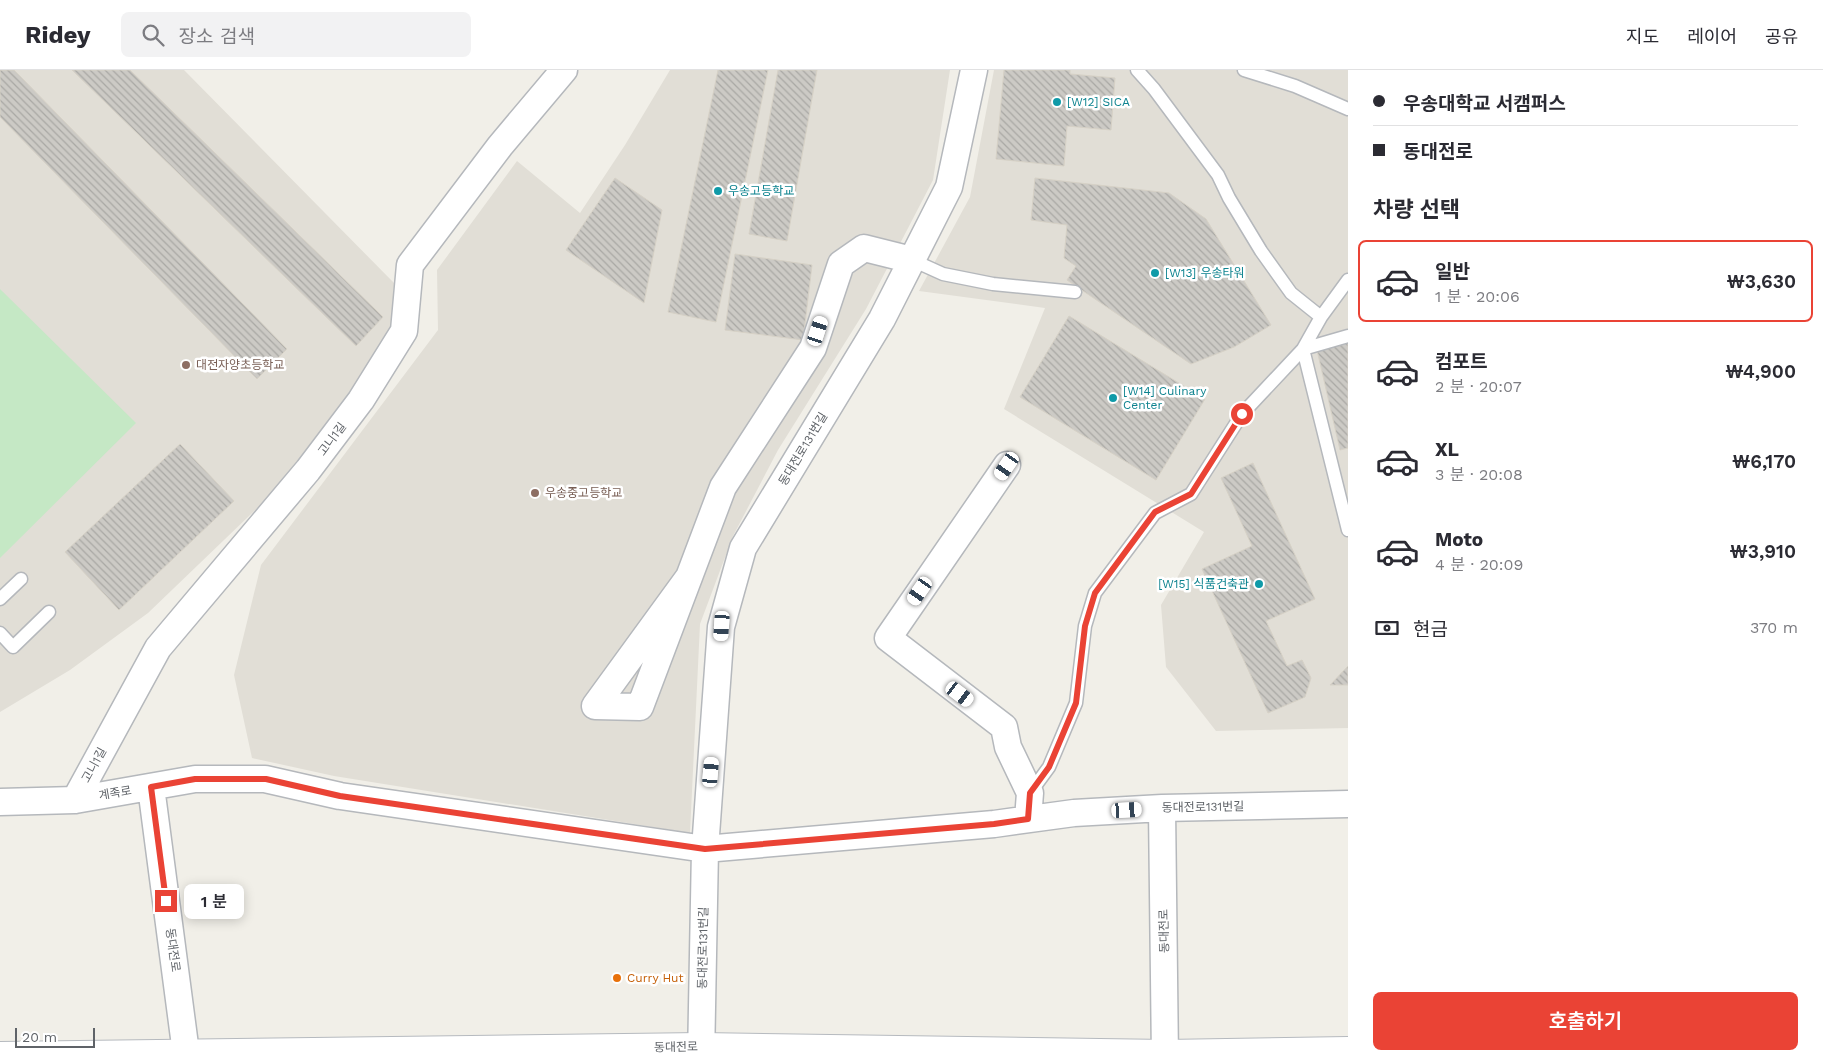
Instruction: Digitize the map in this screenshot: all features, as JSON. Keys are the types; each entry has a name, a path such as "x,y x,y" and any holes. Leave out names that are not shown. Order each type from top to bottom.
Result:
{"main road":[{"name":"동대전로","path":"0,1056 186,1053 701,1053 1166,1057 1348,1051"}],"street":[{"name":"고니1길","path":"75,800 158,648 308,470 361,400 400,339 404,331 410,265 500,146 564,70"},
{"name":"동대전로131번길","path":"701,1053 705,849 722,626 743,548 882,320 949,187 974,70"},
{"path":"689,577 595,706 640,707 689,577 723,486 812,348 841,264 864,248 912,260"},
{"path":"1007,466 888,638 1004,727 1008,747 1030,793 1028,819"},
{"name":"계족로","path":"0,802 75,800 195,779 266,779 340,796 705,849"},
{"name":"동대전로","path":"151,787 186,1053"},
{"name":"동대전로131번길","path":"705,849 994,824 1074,813 1162,808 1348,804"},
{"name":"동대전로","path":"1162,808 1166,1057"}],"lane":[{"path":"1137,70 1154,89 1218,175 1229,198 1261,251 1291,293 1321,317"},
{"path":"1244,70 1295,86 1348,108"},
{"path":"912,260 943,274 984,282 1075,292"},
{"path":"1030,793 1049,767 1076,703 1085,626 1095,593 1155,512 1191,494 1242,414 1303,349 1321,317 1348,280"},
{"path":"1303,349 1348,336"},
{"path":"1303,349 1348,530"},
{"path":"0,599 21,578"},
{"path":"0,633 13,647 49,612"}],"shaded area":[{"name":"대전자양초등학교","path":"0,70 184,70 394,283 393,331 300,467 148,613 70,670 0,712"},
{"name":"우송중고등학교","path":"670,70 950,70 933,180 866,309 778,450 733,536 700,624 690,833 334,776 252,758 234,675 261,565 438,330 437,270 517,161 580,213 625,145"},
{"path":"994,70 1348,70 1348,728 1216,731 1166,667 1161,605 1204,532 1004,409 1045,308 919,291 970,197"}],"green space":[{"path":"0,289 136,423 0,558"}],"building":[{"path":"0,70 14,70 287,349 257,379 0,117"},
{"path":"72,70 130,70 383,317 356,346"},
{"name":"우송고등학교","path":"718,70 768,70 716,322 668,312"},
{"path":"778,70 817,70 787,241 749,234"},
{"name":"[W12] SICA","path":"1004,70 1070,70 1070,74 1115,78 1111,130 1067,126 1064,166 996,159"},
{"path":"615,178 662,210 644,303 566,250"},
{"name":"[W13] 우송타워","path":"1035,178 1169,193 1206,219 1271,325 1234,347 1191,364 1067,280 1076,266 1064,258 1067,225 1031,220"},
{"path":"735,254 812,265 803,340 725,330"},
{"name":"[W14] Culinary Center","path":"1069,316 1205,399 1156,480 1020,397"},
{"path":"1348,343 1348,448 1340,450 1317,350"},
{"path":"180,444 234,501 119,610 65,552"},
{"name":"[W15] 식품건축관","path":"1253,463 1315,599 1266,621 1287,666 1302,660 1311,678 1305,697 1268,713 1202,569 1252,546 1221,478"},
{"path":"1348,666 1348,685 1330,685"}],"place":[{"name":"[W12] SICA","path":"1057,102"},
{"name":"우송고등학교","path":"718,191"},
{"name":"[W13] 우송타워","path":"1155,273"},
{"name":"대전자양초등학교","path":"186,365"},
{"name":"[W14] Culinary Center","path":"1113,398"},
{"name":"우송중고등학교","path":"535,493"},
{"name":"[W15] 식품건축관","path":"1259,584"},
{"name":"Curry Hut","path":"617,978"}],"route":[{"path":"166,901 151,787 195,779 266,779 340,796 705,849 994,824 1028,819 1030,793 1049,767 1076,703 1085,626 1095,593 1155,512 1191,494 1242,414"}]}
